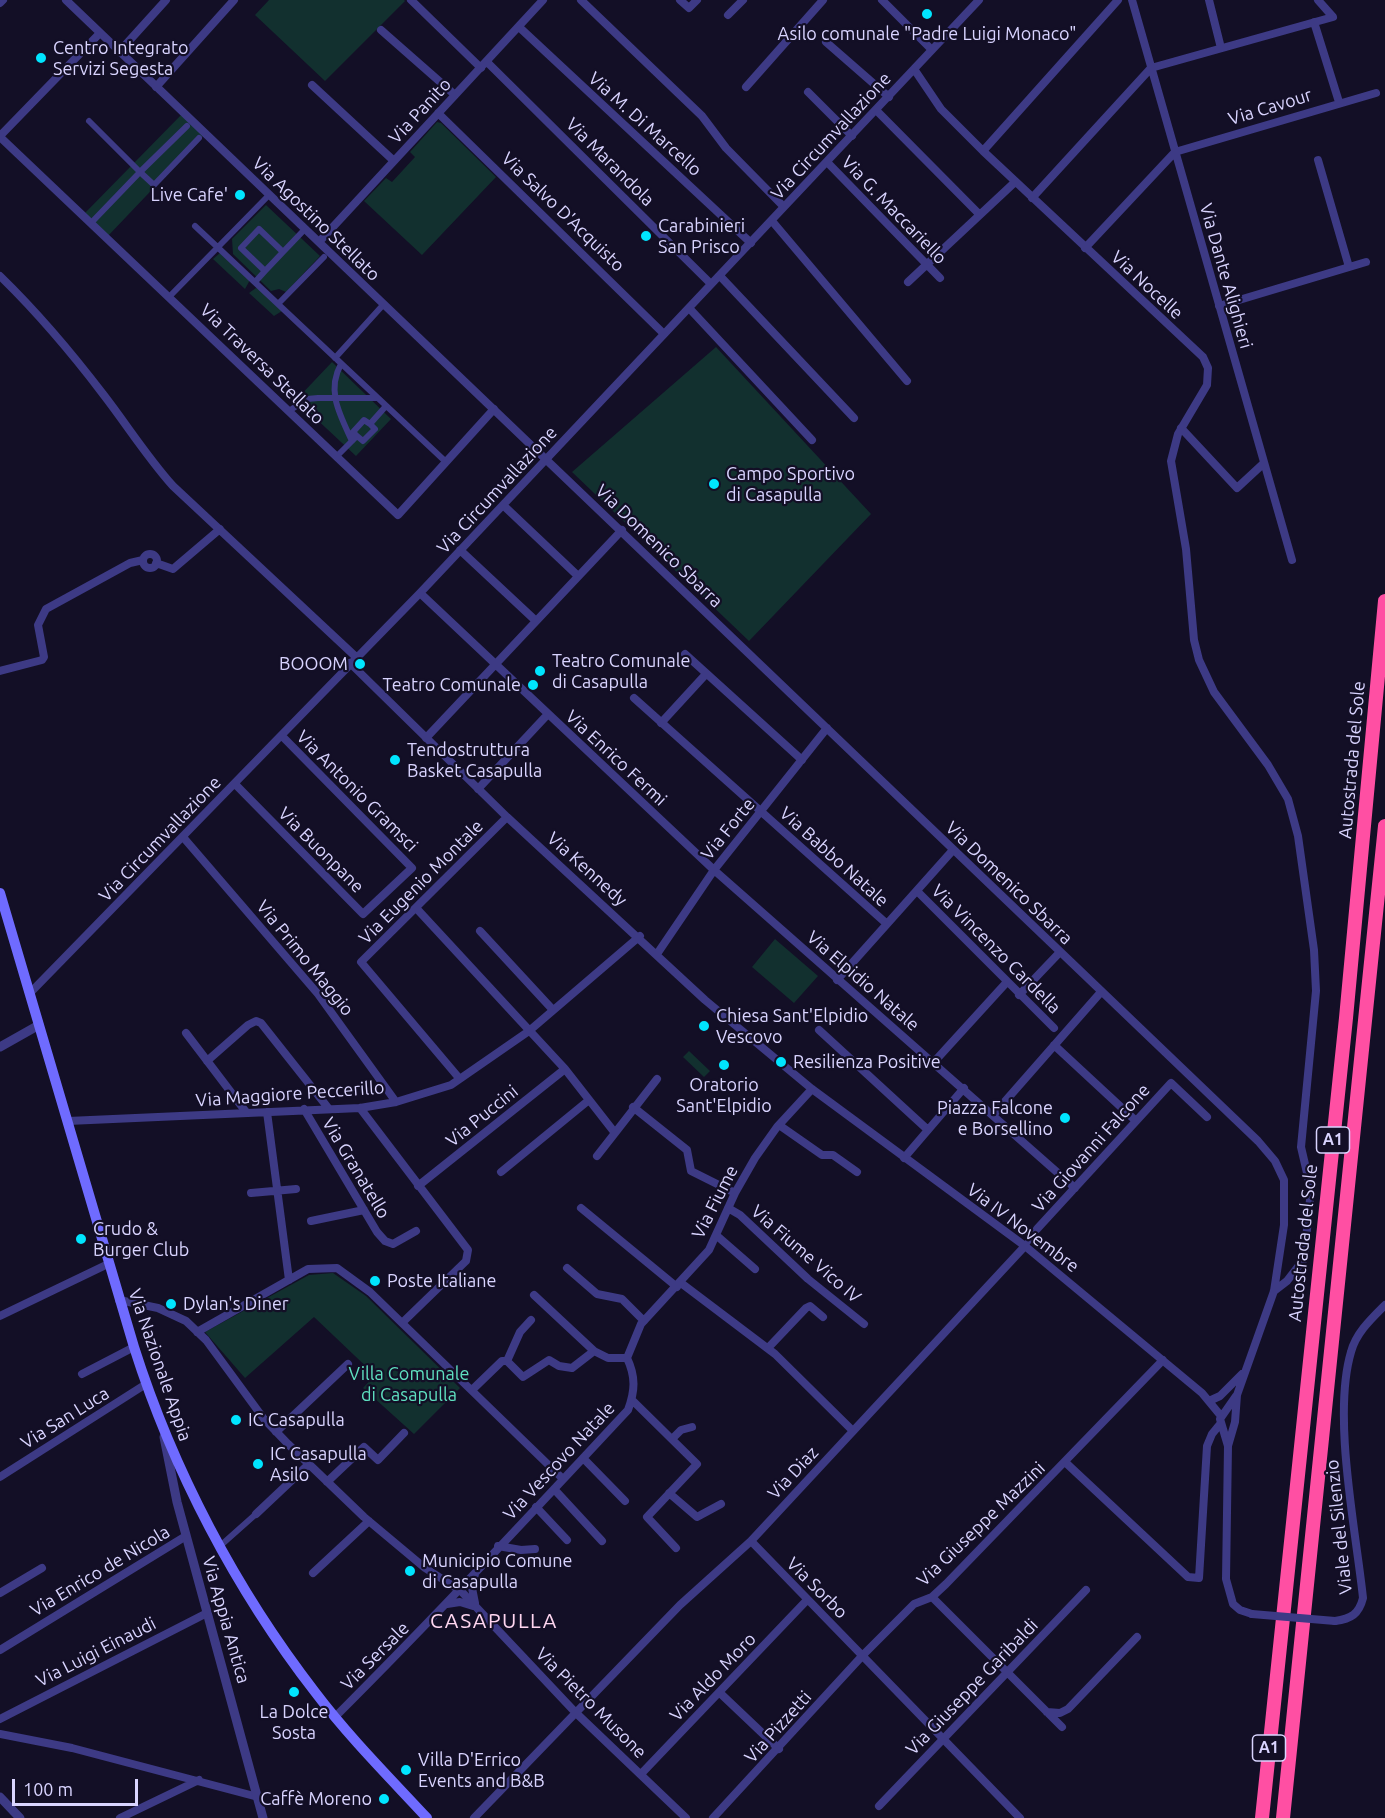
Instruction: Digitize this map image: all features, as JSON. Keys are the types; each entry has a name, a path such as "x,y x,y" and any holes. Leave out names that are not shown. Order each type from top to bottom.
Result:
{"highway":[{"name":"Autostrada del Sole","path":"1262,1818 1346,1018 1385,601"},
{"name":"A1","path":"1283,1818 1385,826"},
{"path":"1256,1818 1276,1679"},
{"path":"1291,1818 1296,1752 1293,1728"}],"main road":[{"name":"Via Nazionale Appia","path":"0,893 108,1264 146,1384 163,1429 220,1546 298,1670 335,1717 427,1818"}],"street":[{"name":"Via Agostino Stellato","path":"66,0 383,305 547,458"},
{"path":"119,52 165,0"},
{"path":"156,87 234,0"},
{"name":"Via Marandola","path":"411,0 484,65 711,284"},
{"name":"Via Panito","path":"319,242 543,0"},
{"path":"581,0 702,116 726,148 784,207"},
{"path":"680,0 689,8 697,0"},
{"path":"728,15 743,0"},
{"path":"746,87 823,0"},
{"path":"882,0 932,50"},
{"name":"Via Circumvallazione","path":"30,993 420,593 979,0"},
{"path":"983,151 1118,0"},
{"name":"Via Dante Alighieri","path":"1132,0 1292,560"},
{"path":"1209,0 1221,48"},
{"path":"1032,198 1151,68 1333,17 1318,0"},
{"path":"1314,22 1338,102"},
{"name":"Via M. Di Marcello","path":"519,27 751,243"},
{"path":"381,30 455,95"},
{"path":"0,136 100,33"},
{"path":"826,42 889,97"},
{"name":"Via Nocelle","path":"914,69 941,109 1015,182 1203,357 1208,368 1207,385 1175,440 1171,461 1188,575 1190,617 1199,660 1206,678 1268,765 1288,799 1298,836 1314,950 1316,991 1301,1147 1311,1190 1304,1259 1287,1281 1274,1291"},
{"path":"312,85 394,161"},
{"path":"808,92 852,136"},
{"name":"Via Cavour","path":"1174,152 1338,102 1376,93"},
{"path":"876,110 979,214"},
{"name":"Via Salvo D'Acquisto","path":"438,113 664,334"},
{"path":"89,121 154,185 199,138"},
{"path":"91,222 187,126"},
{"name":"Via Traversa Stellato","path":"0,136 398,515 494,409"},
{"path":"1085,248 1174,152"},
{"path":"1318,160 1349,267"},
{"name":"Via G. Maccariello","path":"827,162 940,278"},
{"path":"908,282 1015,182"},
{"path":"170,296 270,195"},
{"path":"772,221 907,381"},
{"path":"195,226 446,462"},
{"path":"265,272 241,248 259,229 283,252"},
{"path":"255,282 305,229"},
{"path":"278,304 324,257"},
{"path":"1219,306 1366,262"},
{"name":"Via Kennedy","path":"0,276 42,317 105,396 146,456 353,660 426,738 507,817 639,936 705,1000 812,1089"},
{"path":"720,276 854,418"},
{"path":"335,358 383,305"},
{"path":"689,308 812,440"},
{"path":"341,364 333,384 335,399 354,439"},
{"path":"289,411 307,399 377,398"},
{"path":"370,424 386,406"},
{"path":"364,420 375,429 363,441 354,439 353,432 364,420"},
{"path":"1181,428 1237,488 1264,463"},
{"path":"337,456 354,439"},
{"name":"Via Domenico Sbarra","path":"547,458 1258,1141 1275,1161 1284,1180 1286,1200 1274,1291 1237,1395 1234,1420"},
{"path":"503,505 578,576"},
{"path":"0,671 42,660 38,626 45,609 130,562 143,560 145,556 152,554 156,563 173,569 220,529"},
{"path":"426,738 622,530"},
{"path":"460,550 536,621"},
{"name":"Via Enrico Fermi","path":"420,593 714,870"},
{"path":"685,654 802,760"},
{"path":"661,723 706,674"},
{"name":"Via Babbo Natale","path":"634,698 887,924"},
{"path":"478,789 548,714"},
{"name":"Via Forte","path":"657,954 714,870 827,728"},
{"name":"Via Antonio Gramsci","path":"282,736 412,868 387,892"},
{"name":"Via Buonpane","path":"235,784 363,914 387,892"},
{"name":"Via Eugenio Montale","path":"459,1078 361,962 417,909 507,817"},
{"name":"Via Primo Maggio","path":"183,837 318,994 396,1102"},
{"path":"837,980 953,850"},
{"name":"Via Elpidio Natale","path":"714,870 837,980 994,1114"},
{"name":"Via Vincenzo Cardella","path":"917,891 1006,983 1054,1028"},
{"path":"417,909 565,1069 615,1133"},
{"path":"480,931 553,1010"},
{"name":"Via Maggiore Peccerillo","path":"68,1121 144,1120 246,1112 360,1108 396,1102 451,1084 529,1031 639,936"},
{"path":"1019,994 1060,952"},
{"path":"934,1062 1006,983"},
{"path":"1075,1188 994,1114 1101,992"},
{"path":"207,1061 248,1025 256,1021 261,1023 329,1108"},
{"path":"0,1047 39,1025"},
{"path":"819,1030 928,1130"},
{"path":"186,1033 246,1112"},
{"path":"1054,1045 1136,1121"},
{"name":"Via Puccini","path":"418,1186 565,1069"},
{"path":"597,1156 657,1079"},
{"name":"Via Giovanni Falcone","path":"1025,1246 1037,1229 1171,1083 1207,1117"},
{"path":"904,1158 964,1088"},
{"name":"Via Fiume","path":"627,1358 644,1321 709,1250 735,1193 755,1158 779,1125 812,1089"},
{"name":"Via IV Novembre","path":"812,1089 1025,1246 1163,1360 1209,1401 1222,1420"},
{"path":"501,1172 589,1100"},
{"path":"633,1107 687,1150 691,1171 735,1193"},
{"path":"360,1108 468,1250 468,1256 403,1322"},
{"name":"Via Granatello","path":"304,1109 385,1241 393,1244 416,1231"},
{"path":"267,1112 289,1280"},
{"path":"779,1125 822,1155 833,1155 857,1172"},
{"path":"251,1193 296,1189"},
{"path":"581,1208 679,1285 768,1348 852,1430"},
{"name":"Via Fiume Vico IV","path":"728,1208 765,1236 808,1279 864,1324"},
{"path":"311,1221 364,1210"},
{"path":"716,1235 755,1269"},
{"name":"Via Diaz","path":"474,1818 680,1605 751,1541 1025,1246"},
{"path":"0,1316 108,1264"},
{"path":"197,1332 308,1269 337,1268 354,1278 403,1322 563,1479"},
{"path":"567,1268 597,1294 622,1299 644,1321"},
{"path":"534,1295 594,1351 615,1360 627,1358"},
{"name":"Via Pietro Musone","path":"119,1300 158,1308 186,1322 197,1332 276,1432 369,1521 425,1568 460,1591 575,1712 686,1818"},
{"name":"Viale del Silenzio","path":"1234,1420 1228,1446 1226,1579 1233,1604 1240,1610 1252,1614 1335,1621 1351,1617 1358,1612 1364,1598 1345,1443 1346,1377 1351,1352 1357,1337 1385,1305"},
{"path":"768,1348 806,1308 810,1306 823,1317"},
{"path":"507,1361 520,1332 531,1320"},
{"path":"82,1374 134,1347"},
{"path":"507,1361 523,1377 549,1360 559,1366 572,1368 594,1351"},
{"name":"Via Vescovo Natale","path":"460,1591 498,1546 628,1410 632,1400 634,1372 627,1358"},
{"name":"Via Giuseppe Mazzini","path":"863,1654 914,1604 932,1597 1163,1360"},
{"path":"472,1390 502,1361 507,1361"},
{"path":"276,1432 348,1364"},
{"path":"1209,1401 1228,1389 1246,1368"},
{"name":"Via San Luca","path":"0,1476 146,1384"},
{"name":"Via Domenico Sbarra","path":"1222,1420 1237,1395"},
{"path":"632,1400 697,1464 647,1517 676,1548"},
{"path":"1229,1412 1234,1420 1230,1427 1222,1420 1229,1412"},
{"name":"Via Giuseppe Mazzini","path":"1065,1462 1188,1577 1195,1580 1199,1578 1207,1446 1222,1420"},
{"name":"Viale del Silenzio","path":"1222,1420 1228,1446"},
{"path":"672,1439 681,1430 692,1427"},
{"name":"Via Appia Antica","path":"163,1429 171,1480 263,1818"},
{"path":"327,1482 364,1447 378,1460 404,1433"},
{"path":"583,1458 625,1501"},
{"path":"220,1546 309,1464"},
{"path":"554,1489 602,1541"},
{"path":"669,1493 697,1517 721,1504"},
{"path":"536,1507 567,1540"},
{"path":"313,1573 369,1521"},
{"name":"Via Enrico de Nicola","path":"0,1650 186,1536"},
{"name":"Via Sorbo","path":"751,1541 1020,1818"},
{"path":"498,1546 521,1550 535,1549"},
{"path":"0,1593 42,1568"},
{"path":"475,1572 472,1588 477,1608"},
{"name":"Via Giuseppe Garibaldi","path":"879,1806 1086,1590"},
{"name":"Via Sersale","path":"335,1717 460,1591"},
{"path":"932,1597 1062,1727"},
{"name":"Via Aldo Moro","path":"641,1774 807,1600"},
{"path":"447,1604 460,1602 477,1608"},
{"name":"Via Luigi Einaudi","path":"0,1719 207,1613"},
{"path":"1047,1712 1060,1713 1068,1708 1137,1637"},
{"name":"Via Pizzetti","path":"713,1818 779,1749 863,1654"},
{"path":"720,1693 779,1749"},
{"path":"0,1734 200,1780 258,1797"},
{"path":"120,1818 200,1780"},
{"path":"0,1797 20,1818"}],"green space":[{"path":"269,0 405,1 325,81 255,15"},
{"path":"183,113 205,134 107,237 83,215"},
{"path":"437,122 441,123 496,177 422,255 364,201 386,178 392,182 415,157 410,152"},
{"path":"266,205 320,256 286,292 279,289 271,291 233,254 232,239"},
{"path":"220,253 250,280 245,289 213,259"},
{"path":"256,288 282,311 274,316 249,293"},
{"name":"Campo Sportivo di Casapulla","path":"716,347 871,514 749,641 572,472"},
{"path":"332,362 391,419 356,456 296,400"},
{"path":"775,939 818,976 794,1003 752,967"},
{"path":"689,1051 710,1071 704,1077 683,1057"},
{"name":"Villa Comunale di Casapulla","path":"333,1273 366,1296 460,1388 414,1434 363,1388 375,1375 314,1317 245,1378 205,1332 309,1275"}],"place":[{"name":"Asilo comunale \"Padre Luigi Monaco\"","path":"927,14"},
{"name":"Centro Integrato Servizi Segesta","path":"41,58"},
{"name":"Live Cafe'","path":"240,195"},
{"name":"Carabinieri San Prisco","path":"646,236"},
{"name":"Campo Sportivo di Casapulla","path":"714,484"},
{"name":"BOOOM","path":"360,664"},
{"name":"Teatro Comunale di Casapulla","path":"540,671"},
{"name":"Teatro Comunale","path":"533,685"},
{"name":"Tendostruttura Basket Casapulla","path":"395,760"},
{"name":"Chiesa Sant'Elpidio Vescovo","path":"704,1026"},
{"name":"Resilienza Positive","path":"781,1062"},
{"name":"Oratorio Sant'Elpidio","path":"724,1065"},
{"name":"Piazza Falcone e Borsellino","path":"1065,1118"},
{"name":"Crudo & Burger Club","path":"81,1239"},
{"name":"Poste Italiane","path":"375,1281"},
{"name":"Dylan's Diner","path":"171,1304"},
{"name":"IC Casapulla","path":"236,1420"},
{"name":"IC Casapulla Asilo","path":"258,1464"},
{"name":"Municipio Comune di Casapulla","path":"410,1571"},
{"name":"La Dolce Sosta","path":"294,1692"},
{"name":"Villa D'Errico Events and B&B","path":"406,1770"},
{"name":"Caffè Moreno","path":"384,1799"}],"district":[{"name":"CASAPULLA","path":"494,1621"}]}
